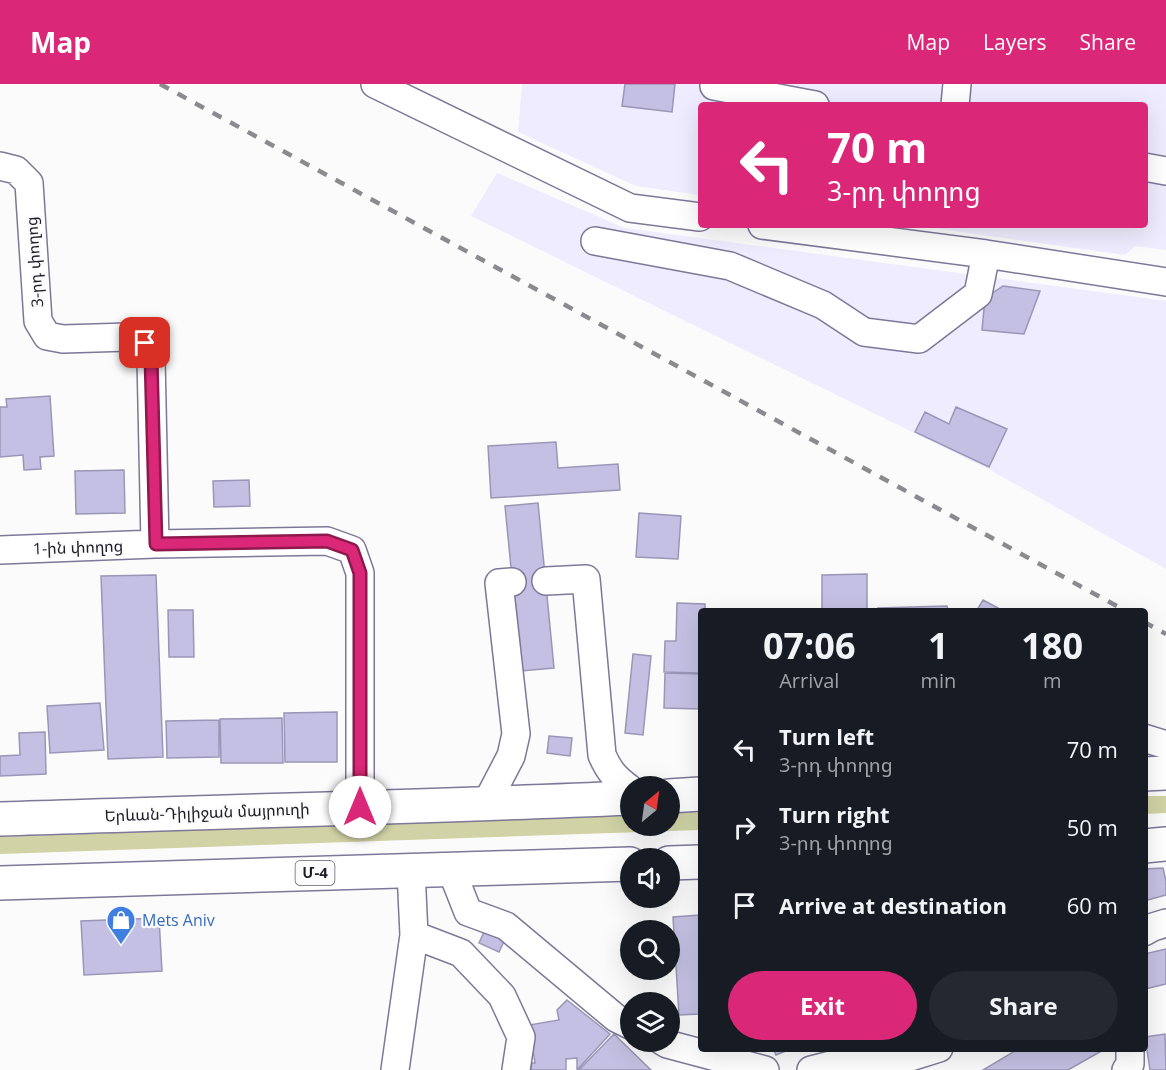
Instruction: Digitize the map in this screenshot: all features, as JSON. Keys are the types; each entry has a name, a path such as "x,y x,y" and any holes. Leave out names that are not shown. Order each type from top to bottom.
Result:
{"highway":[{"path":"1148,774 1166,773"},
{"path":"680,795 698,794"},
{"name":"Երևան-Դիլիջան մայրուղի","path":"0,819 620,798"},
{"path":"1148,846 1166,844"},
{"path":"680,863 698,862"},
{"name":"Մ-4","path":"0,883 620,864"}],"street":[{"path":"375,84 630,208 698,217"},
{"path":"955,102 957,84"},
{"path":"714,86 751,88 804,102"},
{"name":"3-րդ փողոց","path":"0,166 15,170 29,183 38,321 47,336 63,339 128,337 145,343 151,358 156,544"},
{"path":"1148,168 1166,171"},
{"path":"784,228 1166,282"},
{"path":"595,241 730,266 823,305 864,332 919,339 978,294 986,255"},
{"path":"156,544 327,541 352,550 360,573 360,807"},
{"name":"1-ին փողոց","path":"0,550 156,544"},
{"path":"546,581 586,579 602,755 608,769 620,782"},
{"path":"486,804 511,756 516,734 498,583 512,582"},
{"path":"1148,739 1166,745"},
{"path":"451,869 468,912 506,926 620,1020"},
{"path":"395,1070 414,935 411,871"},
{"path":"1148,930 1166,923"},
{"path":"414,935 461,953 502,996 521,1037 516,1070"},
{"path":"680,1051 700,1062 765,1070"},
{"path":"821,1069 858,1058 902,1064 930,1052"},
{"path":"1126,1070 1130,1064 1130,1052"}],"shaded area":[{"path":"522,84 1166,84 1166,250 1135,246 1125,255 933,228 1148,228 1148,102 698,102 698,195 636,186 518,132"},
{"path":"497,173 625,228 1166,301 1166,569 992,471 471,216"}],"green space":[{"path":"1148,796 1166,796 1166,813 1148,814"},
{"path":"698,812 698,830 680,831 680,813"},
{"path":"620,815 620,833 0,854 0,837"}],"building":[{"path":"625,84 675,84 672,112 622,106"},
{"path":"1003,286 1040,291 1024,334 982,330 985,298"},
{"path":"50,396 54,456 40,457 41,469 24,470 23,455 0,457 0,407 7,407 6,399"},
{"path":"956,407 1007,429 989,467 915,432 925,412 949,424"},
{"path":"556,442 558,468 618,464 620,490 491,498 488,446"},
{"path":"124,470 125,513 76,514 75,471"},
{"path":"249,480 250,506 214,507 213,481"},
{"path":"538,503 554,668 521,671 505,506"},
{"path":"639,513 681,516 678,559 636,557"},
{"path":"867,574 867,608 822,608 822,575"},
{"path":"156,575 163,757 108,759 101,576"},
{"path":"983,600 998,608 978,608"},
{"path":"677,603 705,604 705,608 698,608 698,673 664,672 665,641 676,641"},
{"path":"947,606 948,608 878,608"},
{"path":"168,610 193,610 194,657 169,657"},
{"path":"633,654 651,656 643,735 625,733"},
{"path":"665,673 698,674 698,709 664,708"},
{"path":"100,703 104,750 50,753 47,706"},
{"path":"337,712 337,762 285,762 284,713"},
{"path":"282,718 283,763 221,763 220,719"},
{"path":"219,720 219,757 167,758 166,721"},
{"path":"45,732 46,774 0,776 0,756 20,755 19,733"},
{"path":"549,736 572,738 570,756 547,753"},
{"path":"1163,868 1166,895 1148,900 1148,869"},
{"path":"698,915 698,1014 680,1015 680,992 678,992 677,980 680,980 680,920 673,920 673,917"},
{"path":"159,918 162,971 84,975 81,921"},
{"path":"485,930 505,939 499,952 479,943"},
{"path":"1166,949 1166,984 1148,988 1148,953"},
{"path":"567,1000 610,1034 577,1070 577,1058 566,1059 566,1070 531,1070 532,1063 535,1063 529,1025 559,1020 557,1010"},
{"path":"614,1034 620,1040 620,1052 632,1052 651,1070 579,1070"},
{"path":"1165,1034 1166,1070 1150,1070 1148,1037"},
{"path":"1013,1052 1100,1052 1068,1070 983,1070"}],"railway":[{"path":"160,84 1120,608"},
{"path":"1148,624 1166,634"}],"place":[{"name":"Mets Aniv","path":"121,946"}],"route":[{"path":"145,343 151,358 156,544 327,541 352,550 360,573 360,807"}]}
